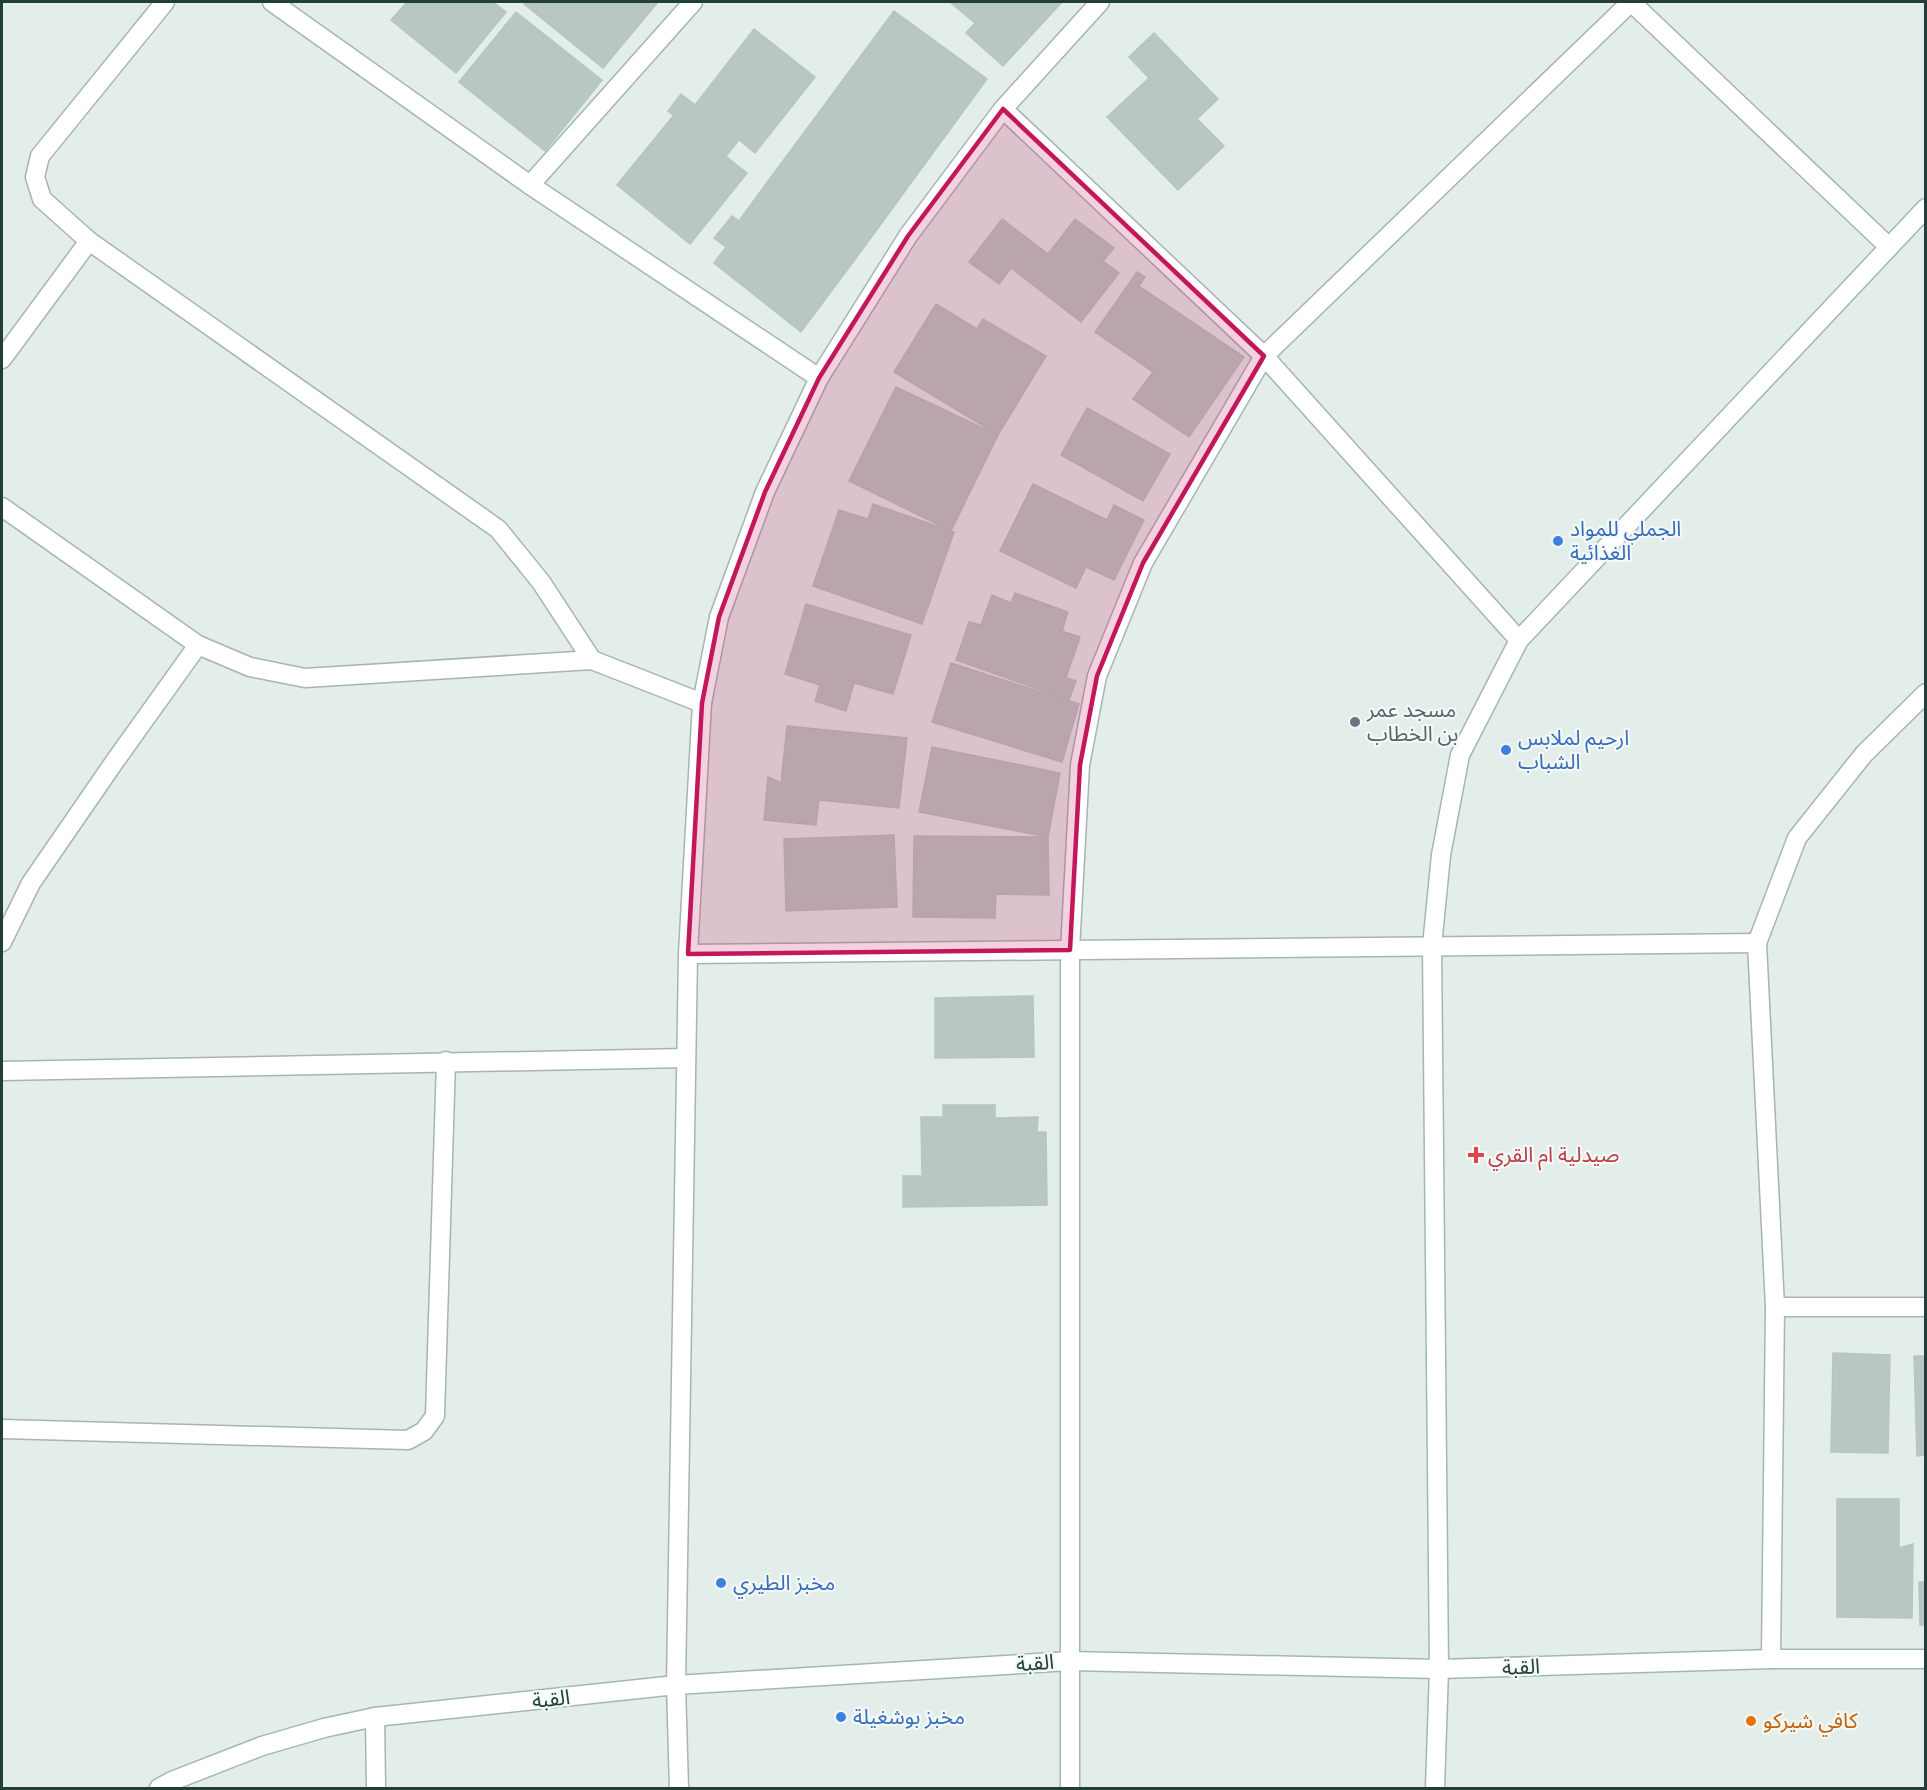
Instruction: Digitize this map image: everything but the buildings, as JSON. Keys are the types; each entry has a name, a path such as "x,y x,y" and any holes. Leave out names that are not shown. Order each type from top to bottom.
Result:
{"street":[{"path":"165,2 40,156 35,177 42,199 89,241 498,529 541,582 592,660"},
{"path":"272,2 530,185 819,378"},
{"path":"530,185 693,2"},
{"path":"680,1788 676,1685 688,954 702,703 723,607 765,492 819,378 908,236 1003,109 1100,2"},
{"path":"1070,1788 1070,950 1080,765 1097,676 1143,563 1264,356 1631,2 1888,246"},
{"path":"1003,109 1264,356 1519,640"},
{"path":"1435,1788 1439,1669 1432,946 1441,855 1460,755 1519,640 1926,208"},
{"path":"2,359 89,241"},
{"path":"2,507 198,645 250,667 305,678 592,660 702,703"},
{"path":"2,942 31,883 198,645"},
{"path":"1771,1659 1775,1308 1757,943 1797,838 1864,754 1926,693"},
{"path":"688,954 1757,943"},
{"path":"2,1071 686,1058"},
{"path":"2,1429 408,1440 424,1431 435,1416 446,1061"},
{"path":"1775,1308 1926,1307"},
{"name":"القبة","path":"159,1788 262,1746 324,1728 375,1717 676,1685 1070,1660 1439,1669 1771,1659 1926,1659"},
{"path":"375,1717 376,1788"}],"highlighted area":[{"path":"1003,109 1264,356 1143,563 1097,676 1080,765 1070,950 688,954 702,703 719,617 765,492 819,378 908,236"}],"place":[{"name":"الجملي للمواد الغذائية","path":"1558,541"},
{"name":"مسجد عمر بن الخطاب","path":"1355,722"},
{"name":"ارحيم لملابس الشباب","path":"1506,750"},
{"name":"صيدلية ام القري","path":"1476,1155"},
{"name":"مخبز الطيري","path":"721,1583"},
{"name":"مخبز بوشغيلة","path":"841,1717"},
{"name":"كافي شيركو","path":"1751,1721"}]}
